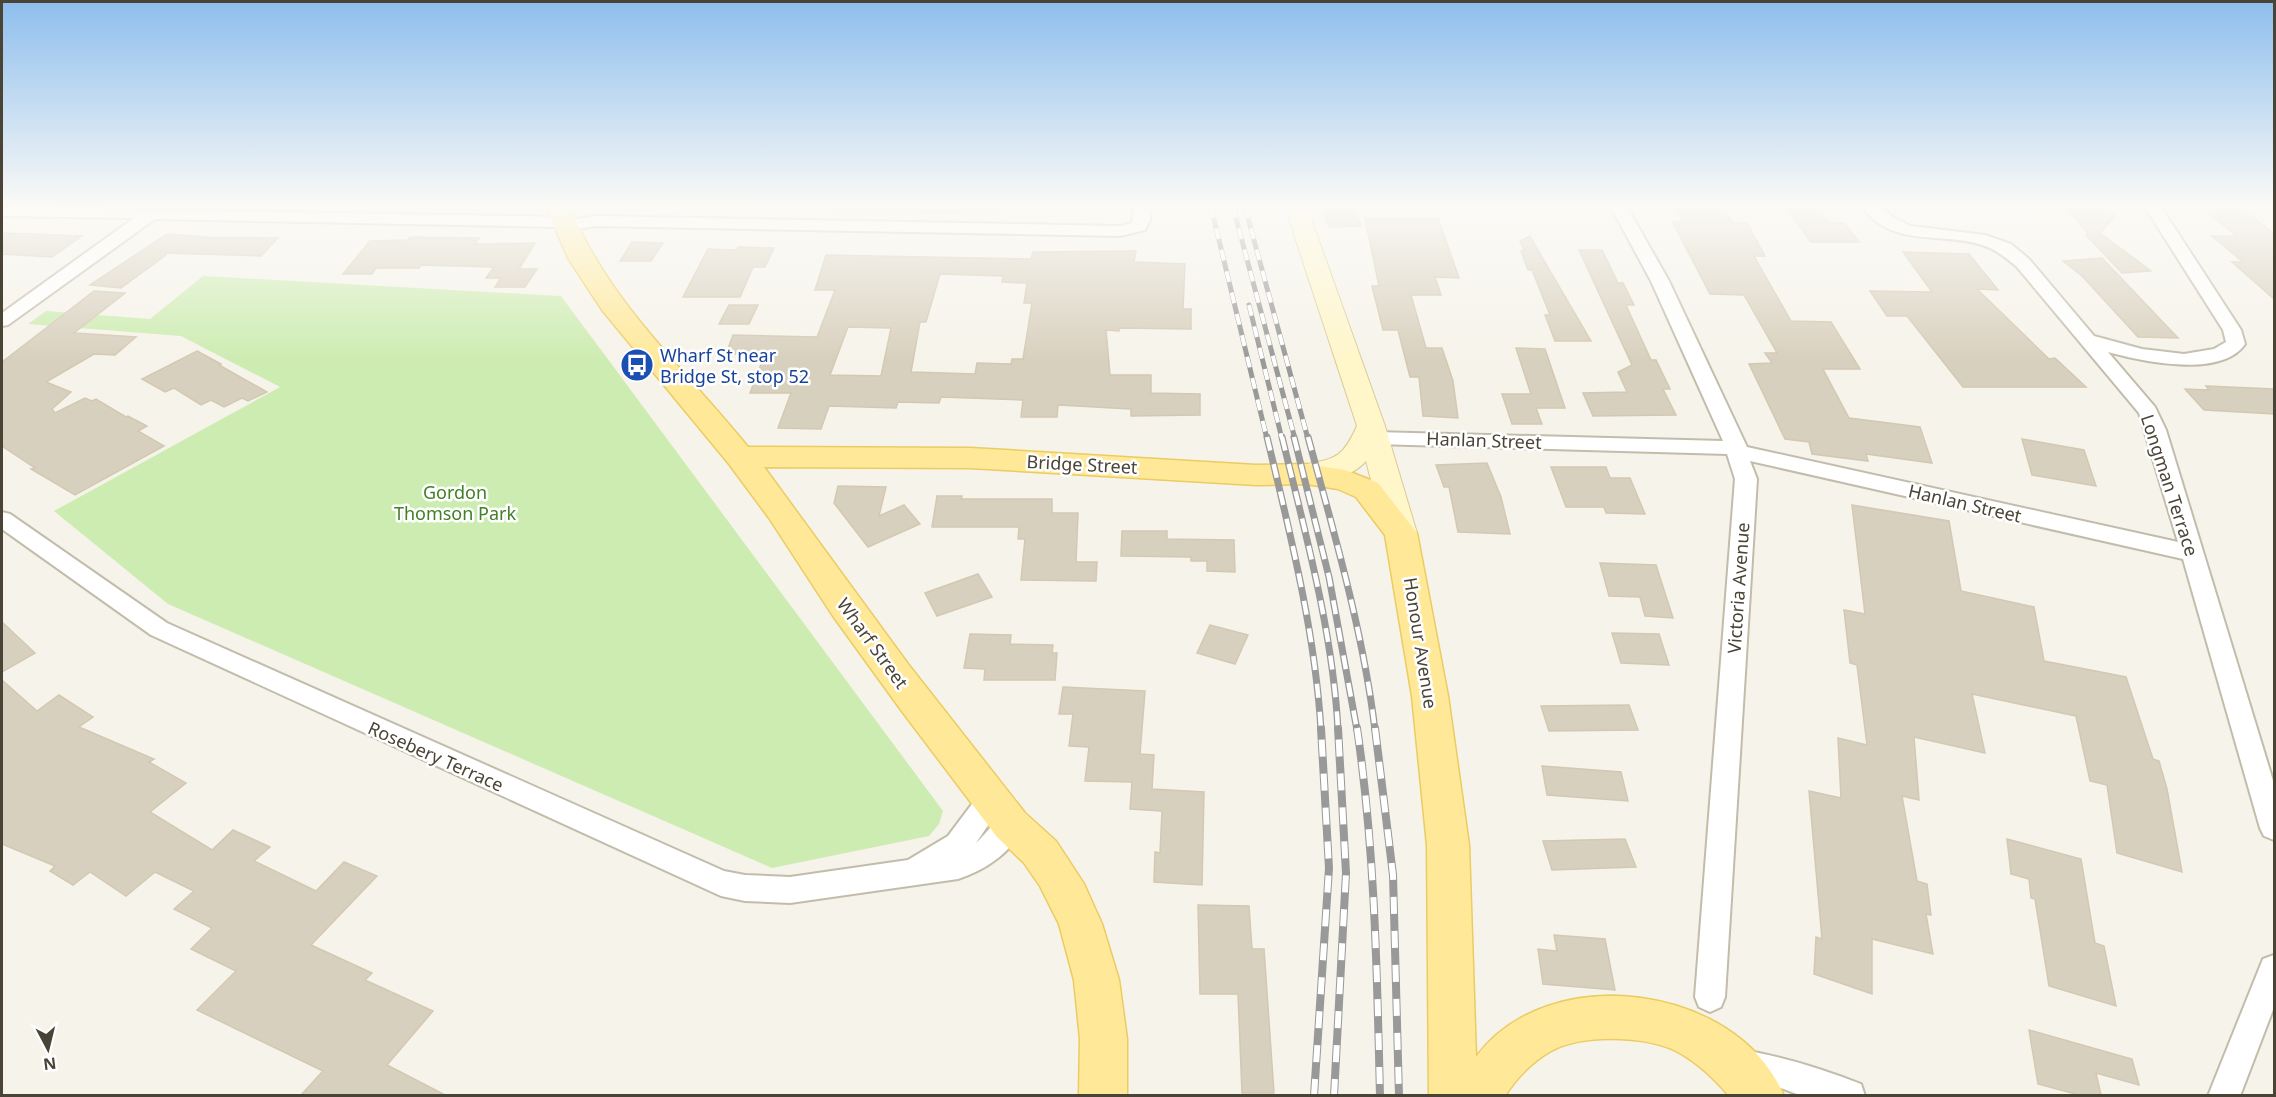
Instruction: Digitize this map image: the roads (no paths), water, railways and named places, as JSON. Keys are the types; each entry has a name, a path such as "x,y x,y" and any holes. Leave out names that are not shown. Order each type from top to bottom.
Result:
{"main road":[{"name":"Wharf Street","path":"581,258 616,310 686,390 792,524 855,621 1001,813 1035,846 1054,872 1079,924 1101,1007 1105,1067 1103,1095"},
{"name":"Honour Avenue","path":"1314,258 1373,432 1409,569 1430,696 1448,845 1453,1095"},
{"path":"1306,474 1338,468 1353,461 1373,432"},
{"name":"Bridge Street","path":"739,457 959,458 1256,475 1306,474 1345,480 1360,486 1374,497 1401,533"},
{"path":"1478,1095 1500,1063 1516,1047 1545,1029 1581,1020 1626,1018 1658,1023 1699,1038 1746,1080"}],"street":[{"path":"2,321 89,258"},
{"name":"Victoria Avenue","path":"1647,258 1738,450 1746,479 1710,997"},
{"name":"Longman Terrace","path":"2018,258 2120,376 2151,418 2274,828"},
{"path":"2120,376 2138,363 2168,358 2211,356 2231,348 2237,341 2184,258"},
{"path":"2086,339 2133,353 2168,358"},
{"name":"Hanlan Street","path":"1373,432 1738,450 2192,553"},
{"name":"Rosebery Terrace","path":"2,519 159,629 721,883 758,891 788,891 904,872 951,868 968,863 986,851 1001,813"},
{"path":"2224,1095 2274,969"},
{"path":"1746,1080 1769,1069 1849,1095"}],"railway":[{"path":"1223,258 1267,439"},
{"path":"1247,258 1295,439"},
{"path":"1259,258 1308,439"},
{"path":"1249,305 1282,439"},
{"path":"1267,437 1293,546 1307,619 1321,730"},
{"path":"1282,437 1324,619 1338,730"},
{"path":"1294,437 1329,577 1357,730"},
{"path":"1308,437 1355,619 1375,730"},
{"path":"1314,1096 1329,868 1321,728"},
{"path":"1334,1096 1346,873 1338,728"},
{"path":"1357,728 1371,866 1380,1096"},
{"path":"1375,728 1393,875 1399,1096"}],"place":[{"name":"Wharf St near Bridge St, stop 52","path":"637,365"}],"park label":[{"name":"Gordon Thomson Park","path":"455,502"}]}
